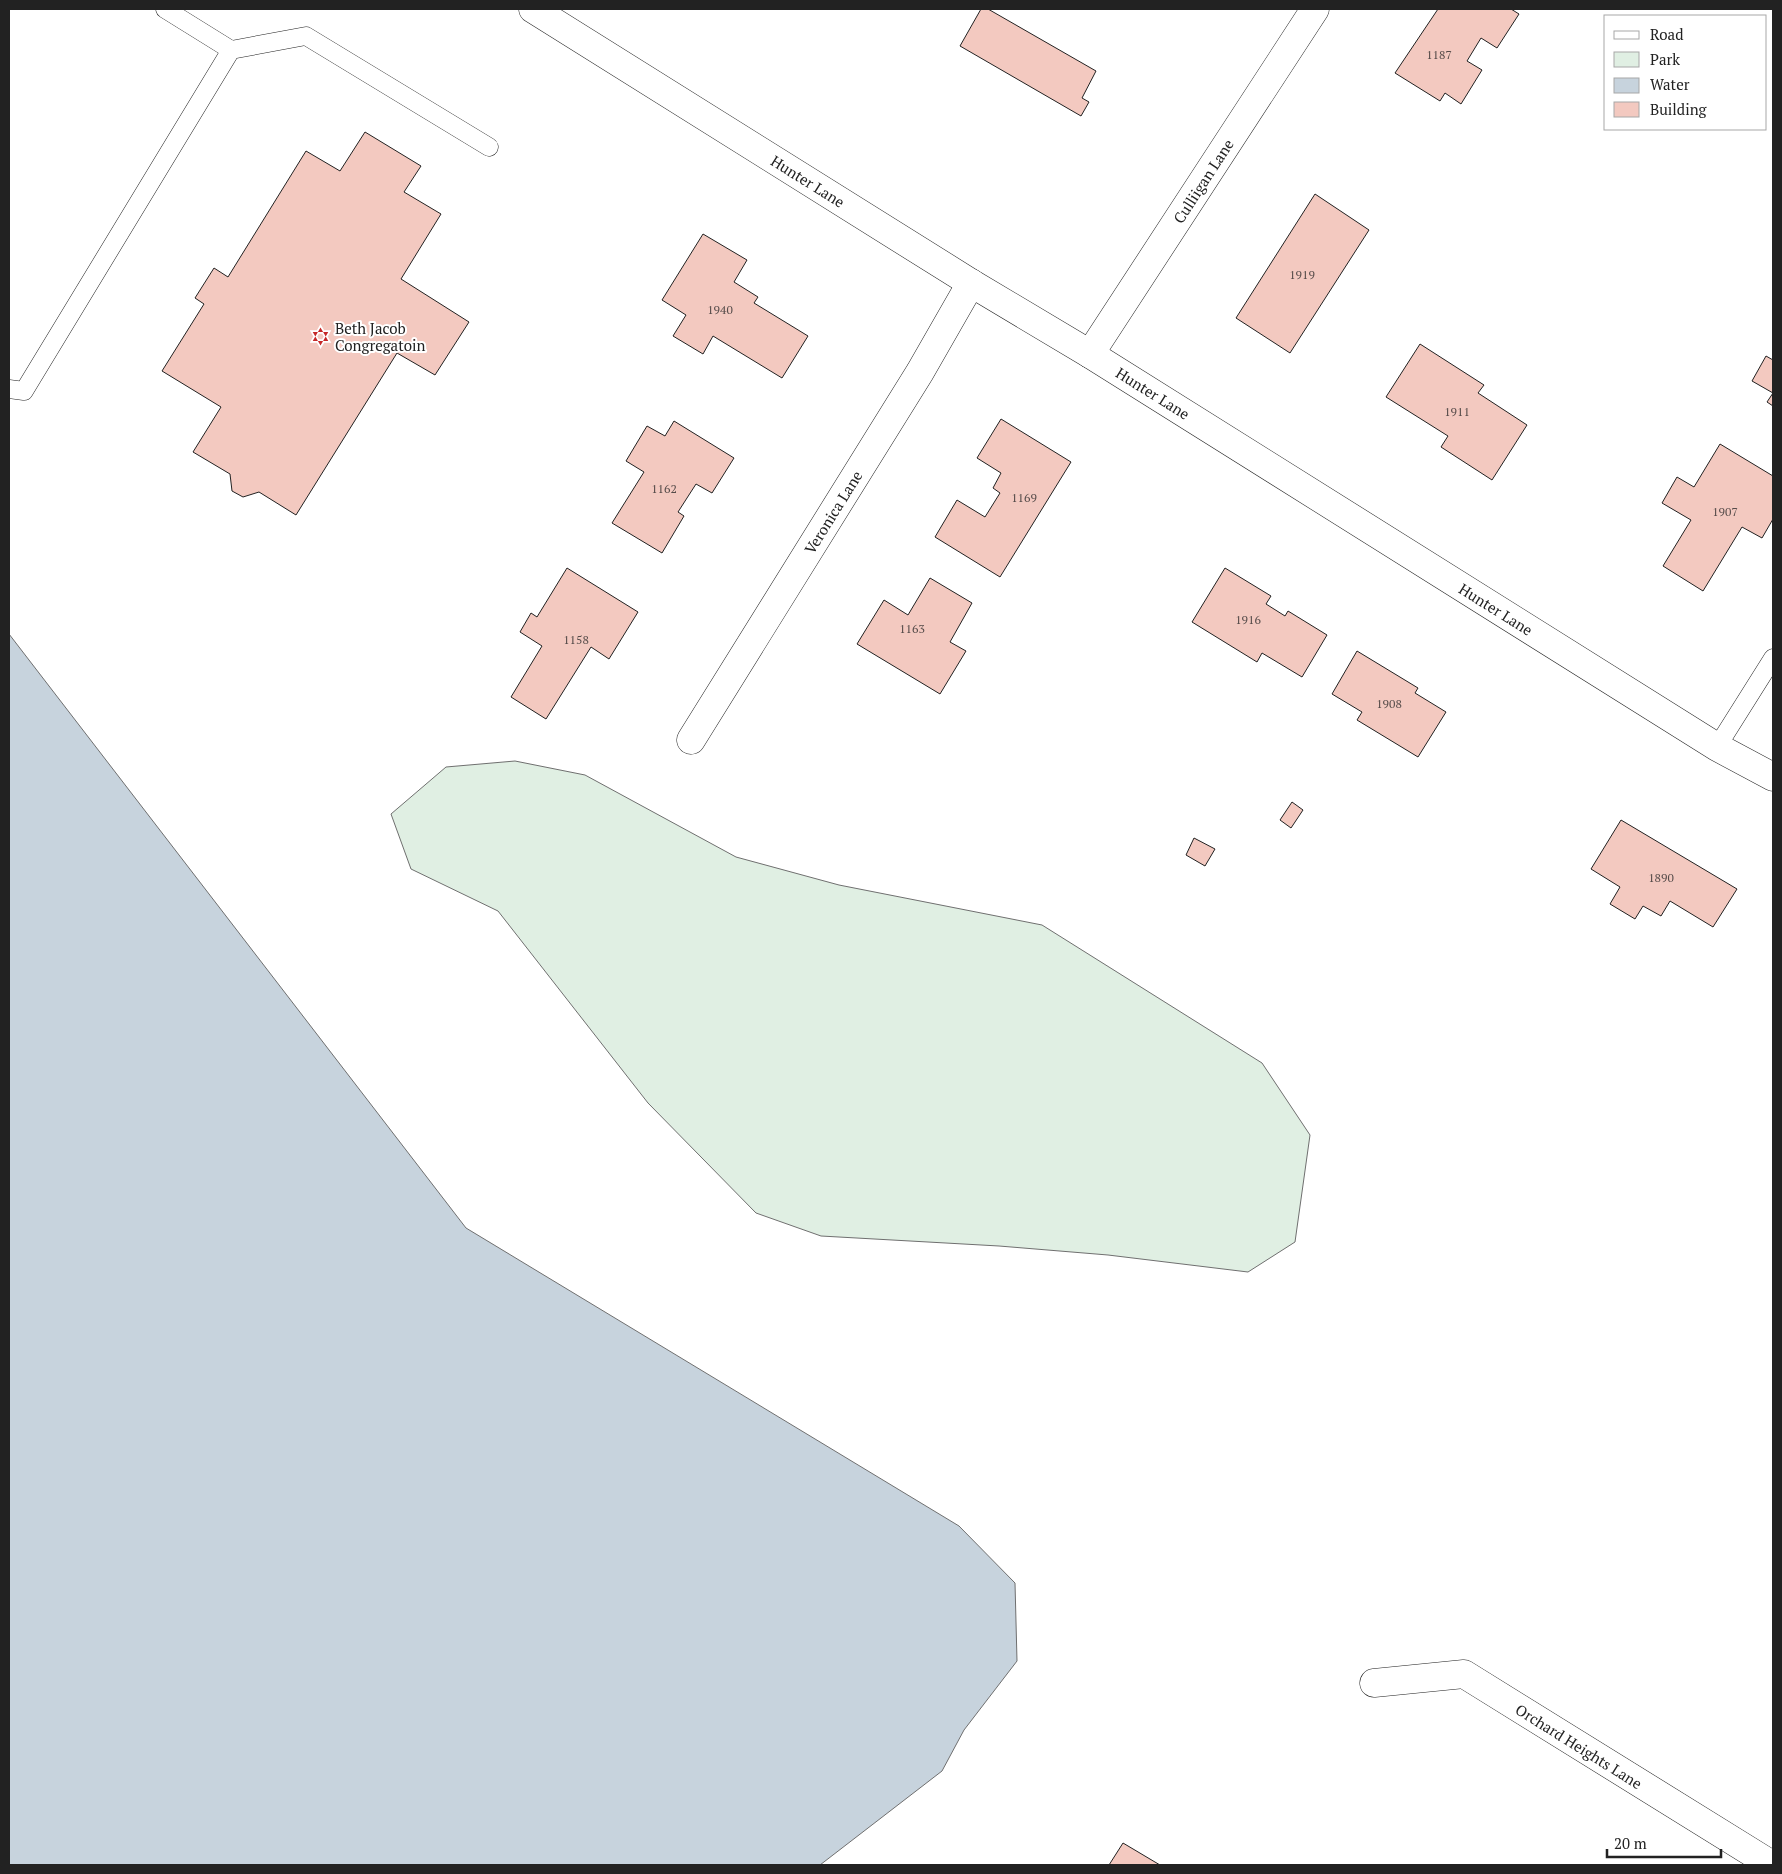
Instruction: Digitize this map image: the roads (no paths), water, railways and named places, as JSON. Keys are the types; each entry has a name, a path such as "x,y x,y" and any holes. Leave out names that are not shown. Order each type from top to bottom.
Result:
{"street":[{"name":"Hunter Lane","path":"533,9 971,284 1090,354 1717,747 1773,777"},
{"name":"Culliigan Lane","path":"1090,354 1315,9"},
{"name":"Veronica Lane","path":"691,740 920,372 971,284"},
{"name":"Orchard Heights Lane","path":"1374,1682 1464,1674 1772,1865"}],"lane":[{"path":"165,9 231,50 306,36 489,147"},
{"path":"9,389 24,391 231,50"},
{"path":"1717,747 1773,658"}],"water":[{"path":"9,634 466,1228 959,1526 1015,1583 1017,1661 964,1730 942,1771 820,1865 9,1865"}],"place":[{"name":"Beth Jacob Congregatoin","path":"321,337"}]}
